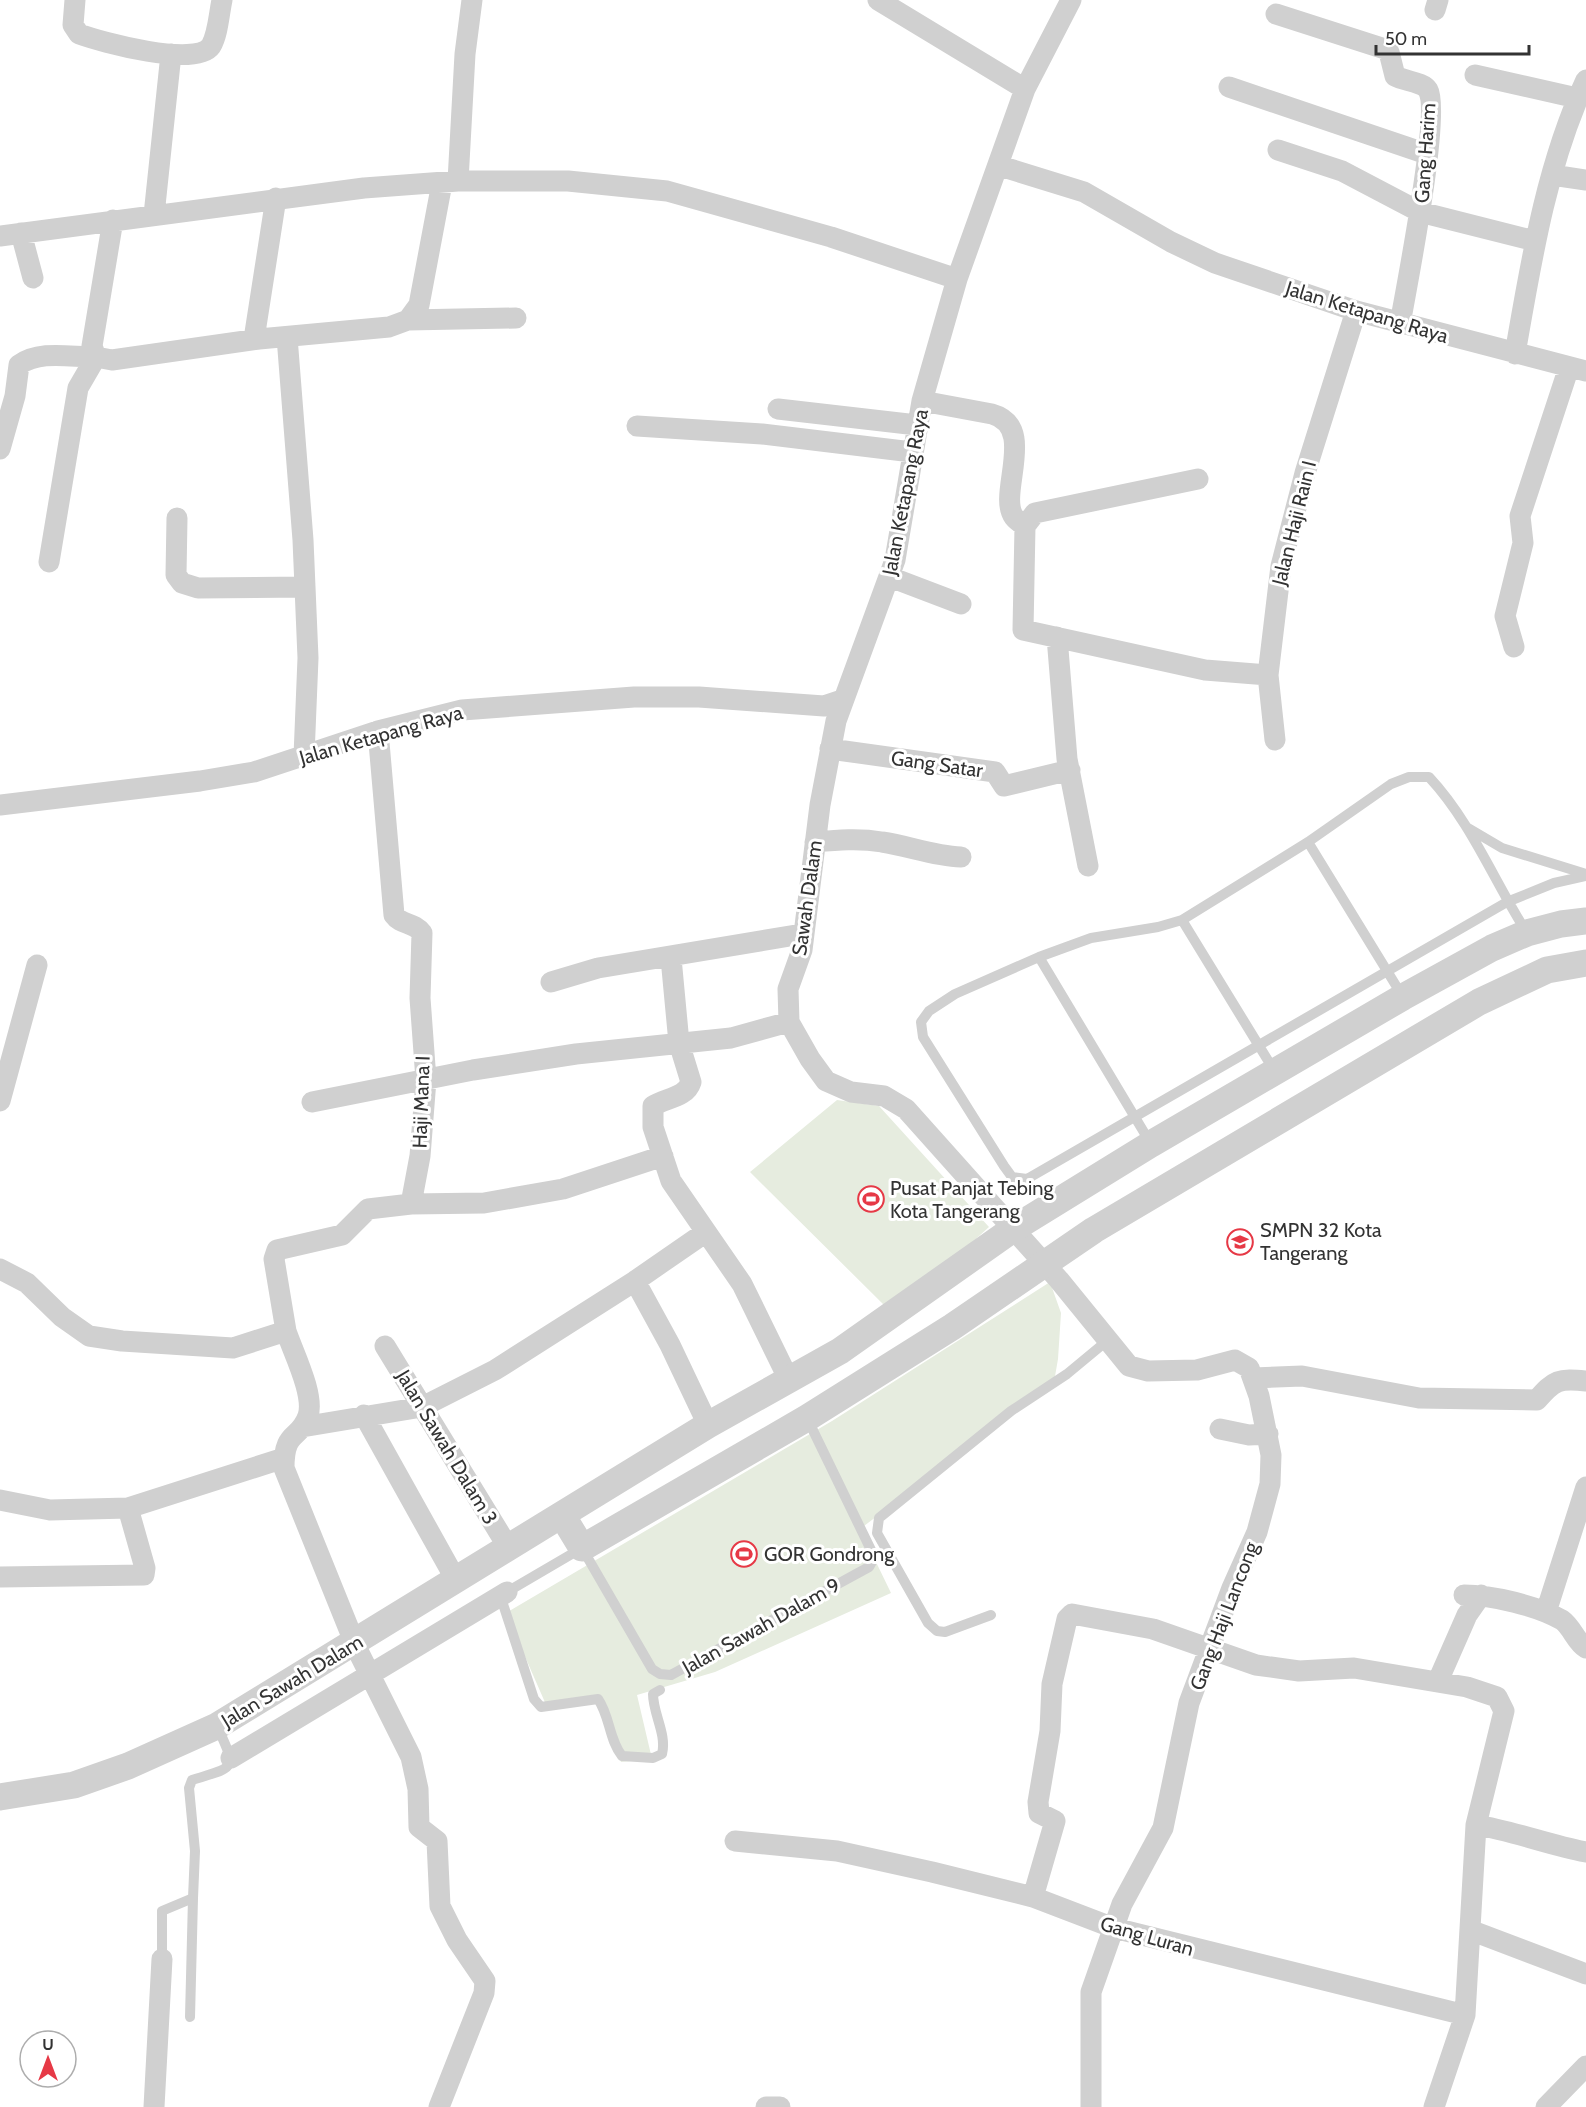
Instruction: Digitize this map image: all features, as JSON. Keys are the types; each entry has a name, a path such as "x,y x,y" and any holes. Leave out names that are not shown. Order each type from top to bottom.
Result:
{"street":[{"path":"75,0 73,25 79,34 99,42 171,54 193,55 205,52 211,45 222,0"},
{"path":"408,320 419,304 450,182 472,0"},
{"path":"878,0 1025,89"},
{"path":"1000,166 1025,89 1071,0"},
{"name":"Gang Harim","path":"1276,14 1377,46 1389,52 1395,76 1424,86 1430,94 1427,154 1420,212 1400,324"},
{"path":"154,215 171,54"},
{"path":"1475,75 1582,89 1552,175 1535,241 1515,354"},
{"path":"1229,87 1427,154"},
{"path":"1278,150 1342,171 1420,212 1535,241"},
{"name":"Jalan Ketapang Raya","path":"0,805 200,782 254,772 378,731 462,710 633,698 699,698 824,706 842,700 890,578 922,401 957,279 1000,166 1084,192 1171,242 1215,263 1400,324 1578,370"},
{"path":"1552,175 1586,180"},
{"path":"33,278 10,234 276,198 450,182 568,181 666,191 831,237 957,279"},
{"path":"254,339 276,198"},
{"path":"49,561 78,388 95,357 92,346 113,220"},
{"name":"Jalan Haji Rain I","path":"1275,740 1268,675 1274,606 1290,521 1356,311"},
{"path":"0,449 15,396 19,365 26,360 44,356 95,357 112,360 254,339 389,327 408,320 516,318"},
{"path":"287,337 308,658 304,756"},
{"path":"1514,647 1505,616 1523,543 1520,516 1578,370"},
{"path":"922,401 1002,417 1008,424 1014,451 1011,506 1014,517 1025,526"},
{"path":"778,409 917,425"},
{"path":"637,426 762,434 912,452"},
{"path":"1198,479 1035,513 1025,526 1023,630 1205,670 1268,675"},
{"path":"177,518 176,575 182,583 198,588 305,587"},
{"path":"890,578 962,604"},
{"path":"1057,637 1070,770 1088,866"},
{"name":"Sawah Dalam","path":"842,700 815,842 802,934 802,950 788,989 789,1022 810,1059 826,1081 850,1092 884,1096 906,1109 1040,1259"},
{"name":"Haji Mana I","path":"378,731 394,915 398,920 417,926 422,933 420,998 426,1080 420,1156 411,1204"},
{"name":"Gang Satar","path":"831,749 995,772 1004,786 1070,770"},
{"path":"815,842 857,839 921,850 939,856 961,857"},
{"path":"575,1536 807,1418 952,1327 1040,1259 1479,1002 1537,952 1561,924 1586,921"},
{"path":"551,982 598,968 671,958 802,934"},
{"path":"575,1536 708,1425 840,1351 1151,1144 1403,997 1484,952 1537,952 1586,963"},
{"path":"671,958 679,1043 691,1082 689,1088 681,1095 658,1103 651,1112 652,1127 671,1181 742,1284 789,1380"},
{"path":"0,1101 37,965"},
{"path":"312,1102 576,1054 731,1038 789,1022"},
{"path":"439,2107 484,1993 485,1981 457,1941 440,1906 437,1841 418,1825 418,1789 411,1757 362,1658 284,1468 284,1448 291,1436 302,1427 308,1415 309,1398 285,1331 274,1259 277,1250 342,1235 368,1209 411,1204 484,1203 563,1189 663,1156"},
{"path":"1071,1197 1092,1227"},
{"path":"302,1427 422,1407 495,1370 706,1232"},
{"path":"1040,1259 1130,1366 1138,1369 1197,1370 1235,1360 1249,1368 1253,1378 1302,1376 1419,1398 1537,1400 1551,1383 1571,1379 1586,1381"},
{"path":"0,1269 27,1283 62,1317 89,1336 122,1341 233,1348 285,1331"},
{"path":"634,1281 670,1345 708,1425"},
{"path":"927,1291 952,1327"},
{"name":"Jalan Sawah Dalam 3","path":"385,1346 508,1547"},
{"name":"Gang Haji Lancong","path":"1091,2107 1091,1992 1122,1904 1163,1828 1189,1703 1232,1588 1257,1532 1270,1484 1271,1455 1268,1434 1253,1378"},
{"path":"364,1415 456,1580"},
{"path":"1220,1429 1249,1435 1268,1434"},
{"path":"0,1500 50,1509 128,1508 284,1458"},
{"path":"1546,1612 1586,1487"},
{"path":"0,1577 144,1575 145,1568 128,1508"},
{"name":"Jalan Sawah Dalam","path":"0,1797 74,1785 128,1766 224,1742 362,1658 456,1580 508,1547 575,1536"},
{"path":"224,1742 362,1658 507,1592"},
{"path":"1438,1681 1467,1615 1473,1595 1529,1605 1546,1612 1564,1621 1586,1648"},
{"path":"1033,1897 1055,1821 1039,1813 1038,1802 1050,1731 1052,1684 1066,1619 1072,1614 1104,1618 1153,1629 1210,1651 1256,1665 1299,1671 1354,1668 1438,1681 1497,1697 1504,1711 1476,1825 1465,2015 1434,2107"},
{"path":"1476,1825 1506,1830 1546,1843 1586,1852"},
{"name":"Gang Luran","path":"735,1841 837,1851 1033,1897 1114,1928 1465,2015"},
{"path":"1470,1930 1586,1974"},
{"path":"154,2107 162,1959"},
{"path":"1546,2107 1562,2088 1586,2066"},
{"path":"766,2107 780,2107"}],"lane":[{"path":"1537,952 1507,902 1468,828 1429,777 1409,777 1391,784 1308,842 1182,920 1158,927 1091,938 1039,957 955,994 929,1011 921,1022 923,1037 1012,1177 1027,1179 1507,902 1554,883 1586,875"},
{"path":"1468,828 1502,848 1586,875"},
{"path":"1308,842 1403,997"},
{"path":"1182,920 1275,1072"},
{"path":"1039,957 1151,1144"},
{"path":"991,1615 945,1632 937,1631 928,1623 877,1533 879,1518 1011,1411 1067,1374 1108,1340"},
{"name":"Jalan Sawah Dalam 9","path":"575,1536 652,1669 660,1674 671,1675 869,1567 873,1560 871,1550 807,1418"},
{"path":"575,1536 507,1592 502,1601 534,1699 541,1707 598,1699 605,1708 617,1750 622,1756 652,1758 662,1754 664,1744 653,1703 653,1694 660,1690"},
{"path":"190,2017 195,1851 189,1788 192,1780 227,1769 224,1742"},
{"path":"162,1959 162,1911 193,1898"}],"shaded area":[{"name":"Pusat Panjat Tebing Kota Tangerang","path":"837,1100 879,1106 989,1227 937,1274 885,1306 750,1172"},
{"path":"1050,1282 1061,1313 1054,1382 860,1529 891,1593 715,1672 637,1695 652,1759 621,1762 595,1696 547,1707 506,1613 832,1421"}],"place":[{"name":"Pusat Panjat Tebing Kota Tangerang","path":"871,1199"},
{"name":"SMPN 32 Kota Tangerang","path":"1240,1242"},
{"name":"GOR Gondrong","path":"744,1554"}]}
